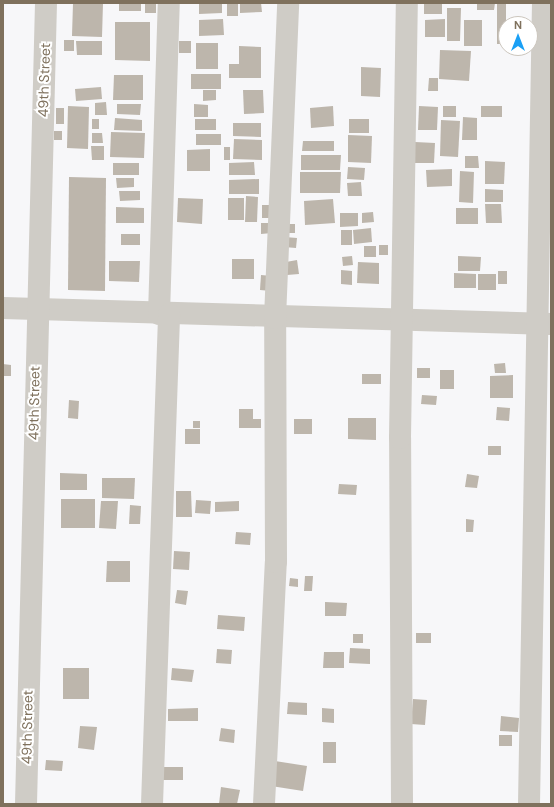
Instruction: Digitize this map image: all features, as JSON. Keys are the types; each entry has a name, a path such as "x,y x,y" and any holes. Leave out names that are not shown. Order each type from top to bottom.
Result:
{"street":[{"name":"49th Street","path":"26,804 37,309 46,3"},
{"path":"152,804 164,314 169,3"},
{"path":"264,804 276,562 276,318 288,3"},
{"path":"402,804 402,318 407,3"},
{"path":"529,804 544,323 544,3"},
{"path":"3,308 276,318 402,318 544,323"}],"building":[{"path":"73,3 103,3 102,37 72,36"},
{"path":"119,3 141,3 141,11 119,11"},
{"path":"145,3 156,3 156,13 145,13"},
{"path":"227,3 238,3 238,16 227,16"},
{"path":"240,3 261,3 262,12 240,13"},
{"path":"424,3 442,3 442,14 424,14"},
{"path":"477,3 495,3 494,10 477,10"},
{"path":"497,3 506,3 506,16 498,16 497,44"},
{"path":"199,4 222,4 222,13 199,14"},
{"path":"447,8 461,8 460,41 447,41"},
{"path":"223,19 224,35 199,36 199,20"},
{"path":"445,19 445,37 425,37 425,20"},
{"path":"464,20 482,20 482,46 464,46"},
{"path":"115,22 150,22 150,61 115,60"},
{"path":"64,40 74,40 74,51 64,51"},
{"path":"76,41 102,41 102,55 77,55"},
{"path":"179,41 191,41 191,53 179,53"},
{"path":"196,43 218,43 218,69 196,69"},
{"path":"239,46 261,47 261,78 229,78 229,64 239,64"},
{"path":"440,50 471,51 469,81 439,79"},
{"path":"361,67 381,68 380,97 361,96"},
{"path":"191,74 221,74 221,89 191,89"},
{"path":"114,75 143,75 143,100 113,100"},
{"path":"429,78 438,78 438,91 428,91"},
{"path":"101,87 102,99 76,101 75,89"},
{"path":"203,90 216,90 216,100 203,101"},
{"path":"243,90 263,90 264,113 244,114"},
{"path":"106,102 107,115 95,115 95,103"},
{"path":"117,104 141,104 140,115 117,114"},
{"path":"194,104 208,105 208,117 194,117"},
{"path":"68,106 89,107 88,149 67,148"},
{"path":"333,106 334,126 311,128 310,108"},
{"path":"419,106 438,107 437,130 418,130"},
{"path":"443,106 456,106 456,117 443,117"},
{"path":"481,106 502,106 502,117 481,117"},
{"path":"56,108 64,108 64,124 56,124"},
{"path":"463,117 477,118 477,140 462,140"},
{"path":"115,118 142,120 142,131 114,130"},
{"path":"92,119 99,119 99,129 92,129"},
{"path":"195,119 216,119 216,130 195,130"},
{"path":"349,119 369,119 369,133 349,133"},
{"path":"441,120 460,121 458,157 440,156"},
{"path":"233,123 261,123 261,137 233,136"},
{"path":"54,131 62,131 62,140 54,140"},
{"path":"111,132 145,133 144,158 110,157"},
{"path":"92,133 102,133 103,143 92,143"},
{"path":"196,134 221,134 221,145 196,145"},
{"path":"348,135 372,136 371,163 348,162"},
{"path":"234,139 262,140 262,160 233,159"},
{"path":"303,141 334,141 334,151 302,151"},
{"path":"415,142 435,143 434,163 414,163"},
{"path":"91,146 104,146 104,160 92,160"},
{"path":"224,147 230,147 230,160 224,160"},
{"path":"210,149 210,171 187,171 187,150"},
{"path":"301,155 341,155 340,170 301,170"},
{"path":"465,156 478,156 479,168 465,168"},
{"path":"485,161 505,162 504,184 485,184"},
{"path":"254,162 255,175 229,175 229,163"},
{"path":"113,163 139,163 139,175 113,175"},
{"path":"348,167 365,168 364,180 347,179"},
{"path":"452,169 452,186 427,187 426,170"},
{"path":"460,171 474,172 473,203 459,202"},
{"path":"300,172 341,172 340,193 300,193"},
{"path":"69,177 106,178 105,291 68,290"},
{"path":"116,178 134,178 134,187 117,188"},
{"path":"259,179 259,194 229,194 229,180"},
{"path":"361,182 362,196 348,196 347,183"},
{"path":"485,189 503,190 503,202 485,202"},
{"path":"119,191 140,191 140,200 120,201"},
{"path":"246,196 258,197 257,222 245,222"},
{"path":"178,198 203,199 202,224 177,222"},
{"path":"228,198 244,198 244,220 228,220"},
{"path":"333,199 335,223 305,225 304,201"},
{"path":"485,204 501,204 502,223 486,223"},
{"path":"262,205 276,205 276,218 262,218"},
{"path":"116,207 144,208 144,223 116,223"},
{"path":"456,208 478,208 478,224 456,224"},
{"path":"373,212 374,222 362,223 362,213"},
{"path":"340,213 358,213 358,226 340,227"},
{"path":"261,223 272,223 272,233 261,234"},
{"path":"286,224 295,224 295,233 286,233"},
{"path":"371,228 372,242 354,244 353,230"},
{"path":"341,230 352,230 352,245 341,245"},
{"path":"121,234 140,234 140,245 121,245"},
{"path":"285,237 297,238 296,248 284,247"},
{"path":"379,245 388,245 388,255 379,255"},
{"path":"364,246 376,246 376,257 364,257"},
{"path":"352,256 353,265 343,266 342,257"},
{"path":"458,256 481,257 480,271 458,271"},
{"path":"232,259 254,259 254,279 232,279"},
{"path":"297,260 299,274 287,275 286,262"},
{"path":"109,261 140,261 139,282 109,281"},
{"path":"358,262 379,263 379,284 357,283"},
{"path":"341,270 352,271 352,285 341,284"},
{"path":"498,271 507,271 507,284 498,284"},
{"path":"454,273 476,274 476,288 454,288"},
{"path":"478,274 496,274 496,290 478,290"},
{"path":"261,275 272,276 271,291 260,290"},
{"path":"505,363 506,373 495,373 494,364"},
{"path":"3,364 11,365 11,376 3,376"},
{"path":"417,368 430,368 430,378 417,378"},
{"path":"440,370 454,370 454,389 440,389"},
{"path":"362,374 381,374 381,384 362,384"},
{"path":"513,375 513,398 490,398 490,376"},
{"path":"422,395 437,396 436,405 421,404"},
{"path":"69,400 79,401 78,419 68,418"},
{"path":"497,407 510,408 509,421 496,420"},
{"path":"239,409 253,409 253,419 261,419 261,428 239,428"},
{"path":"348,418 376,418 376,440 348,439"},
{"path":"294,419 312,419 312,434 294,434"},
{"path":"193,421 200,421 200,428 193,428"},
{"path":"185,429 200,429 200,444 185,444"},
{"path":"488,446 501,446 501,455 488,455"},
{"path":"60,473 87,474 87,490 60,490"},
{"path":"467,474 479,476 477,488 465,487"},
{"path":"102,478 135,478 134,499 102,498"},
{"path":"339,484 357,485 356,495 338,494"},
{"path":"176,491 191,491 192,517 176,517"},
{"path":"61,499 95,499 95,528 61,528"},
{"path":"196,500 211,501 210,514 195,513"},
{"path":"101,501 118,501 116,529 99,528"},
{"path":"239,501 239,511 215,512 215,502"},
{"path":"130,505 141,506 140,524 129,524"},
{"path":"466,519 474,520 473,532 466,532"},
{"path":"236,532 251,533 250,545 235,544"},
{"path":"174,551 190,552 189,570 173,569"},
{"path":"107,561 130,561 130,582 106,582"},
{"path":"305,576 313,576 312,591 304,591"},
{"path":"290,578 298,579 298,587 289,586"},
{"path":"177,590 188,591 186,605 175,603"},
{"path":"325,602 347,603 346,616 325,616"},
{"path":"218,615 245,617 244,631 217,629"},
{"path":"416,633 431,633 431,643 416,643"},
{"path":"353,634 363,634 363,643 353,643"},
{"path":"350,648 370,649 370,664 349,663"},
{"path":"217,649 232,650 231,664 216,663"},
{"path":"324,652 344,652 344,668 323,668"},
{"path":"63,668 89,668 89,699 63,699"},
{"path":"172,668 194,670 192,682 171,680"},
{"path":"413,699 427,700 425,725 411,724"},
{"path":"288,702 307,703 307,715 287,714"},
{"path":"198,708 198,721 168,721 168,709"},
{"path":"322,708 334,709 334,723 322,722"},
{"path":"501,716 519,718 518,732 500,731"},
{"path":"80,726 97,727 94,750 78,748"},
{"path":"221,728 235,730 234,743 219,741"},
{"path":"499,735 512,735 512,746 499,746"},
{"path":"323,742 336,742 336,763 323,763"},
{"path":"46,760 63,761 62,771 45,770"},
{"path":"275,761 307,766 303,791 271,786"},
{"path":"163,767 183,767 183,780 163,780"},
{"path":"221,787 240,790 237,804 219,804"}]}
